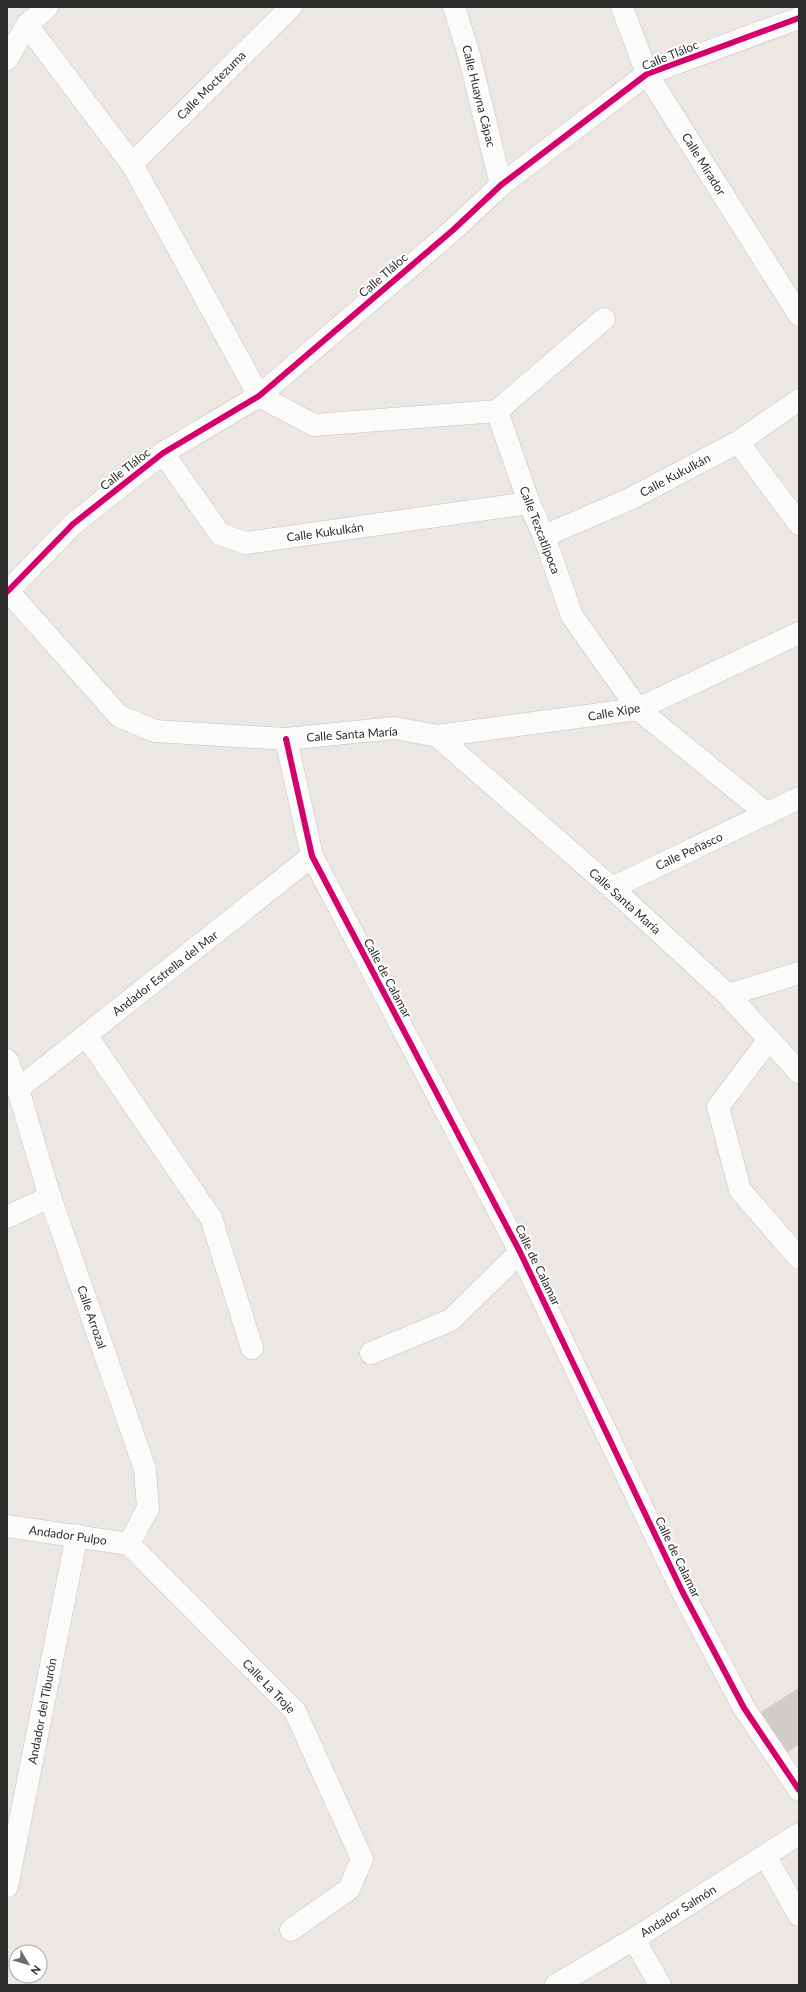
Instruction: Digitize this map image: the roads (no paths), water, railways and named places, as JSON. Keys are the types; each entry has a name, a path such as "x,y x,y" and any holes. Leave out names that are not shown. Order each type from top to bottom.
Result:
{"street":[{"path":"7,60 27,25 47,7"},
{"name":"Calle Moctezuma","path":"132,164 291,7"},
{"name":"Calle Huayna Cápac","path":"454,7 469,55 501,185"},
{"name":"Calle Mirador","path":"622,7 647,74 799,315"},
{"name":"Calle Tláloc","path":"7,591 73,524 163,453 259,396 453,230 501,185 647,74 799,18"},
{"path":"27,25 132,164 259,396 314,425 497,411 604,319"},
{"name":"Calle Kukulkán","path":"544,536 630,499 738,442 799,400"},
{"name":"Calle Tezcatlipoca","path":"497,411 529,503 544,536 572,616 638,710 766,814"},
{"path":"738,442 799,524"},
{"name":"Calle Kukulkán","path":"163,453 220,534 246,543 529,503"},
{"name":"Calle Santa María","path":"7,591 119,716 155,731 286,738 395,728 437,736 612,888 728,996 769,1038 799,1072"},
{"name":"Calle Xipe","path":"437,736 638,710 799,633"},
{"name":"Calle de Calamar","path":"286,738 312,856 520,1252 682,1591 744,1708 799,1790"},
{"name":"Calle Peñasco","path":"612,888 799,798"},
{"name":"Andador Estrella del Mar","path":"18,1089 312,856"},
{"path":"728,996 799,973"},
{"path":"86,1035 210,1218 252,1348"},
{"path":"769,1038 718,1107 740,1190 799,1258"},
{"name":"Calle Arrozal","path":"7,1060 18,1089 50,1197 145,1469 148,1508 129,1544"},
{"path":"7,1217 50,1197"},
{"path":"372,1353 451,1320 520,1252"},
{"name":"Andador Pulpo","path":"7,1526 77,1535 129,1544"},
{"name":"Andador del Tiburón","path":"7,1886 77,1535"},
{"name":"Calle La Troje","path":"129,1544 295,1711 362,1860 349,1889 291,1930"},
{"name":"Andador Salmón","path":"556,1985 634,1939 766,1857 799,1834"},
{"path":"766,1857 799,1915"},
{"path":"634,1939 660,1985"}]}
